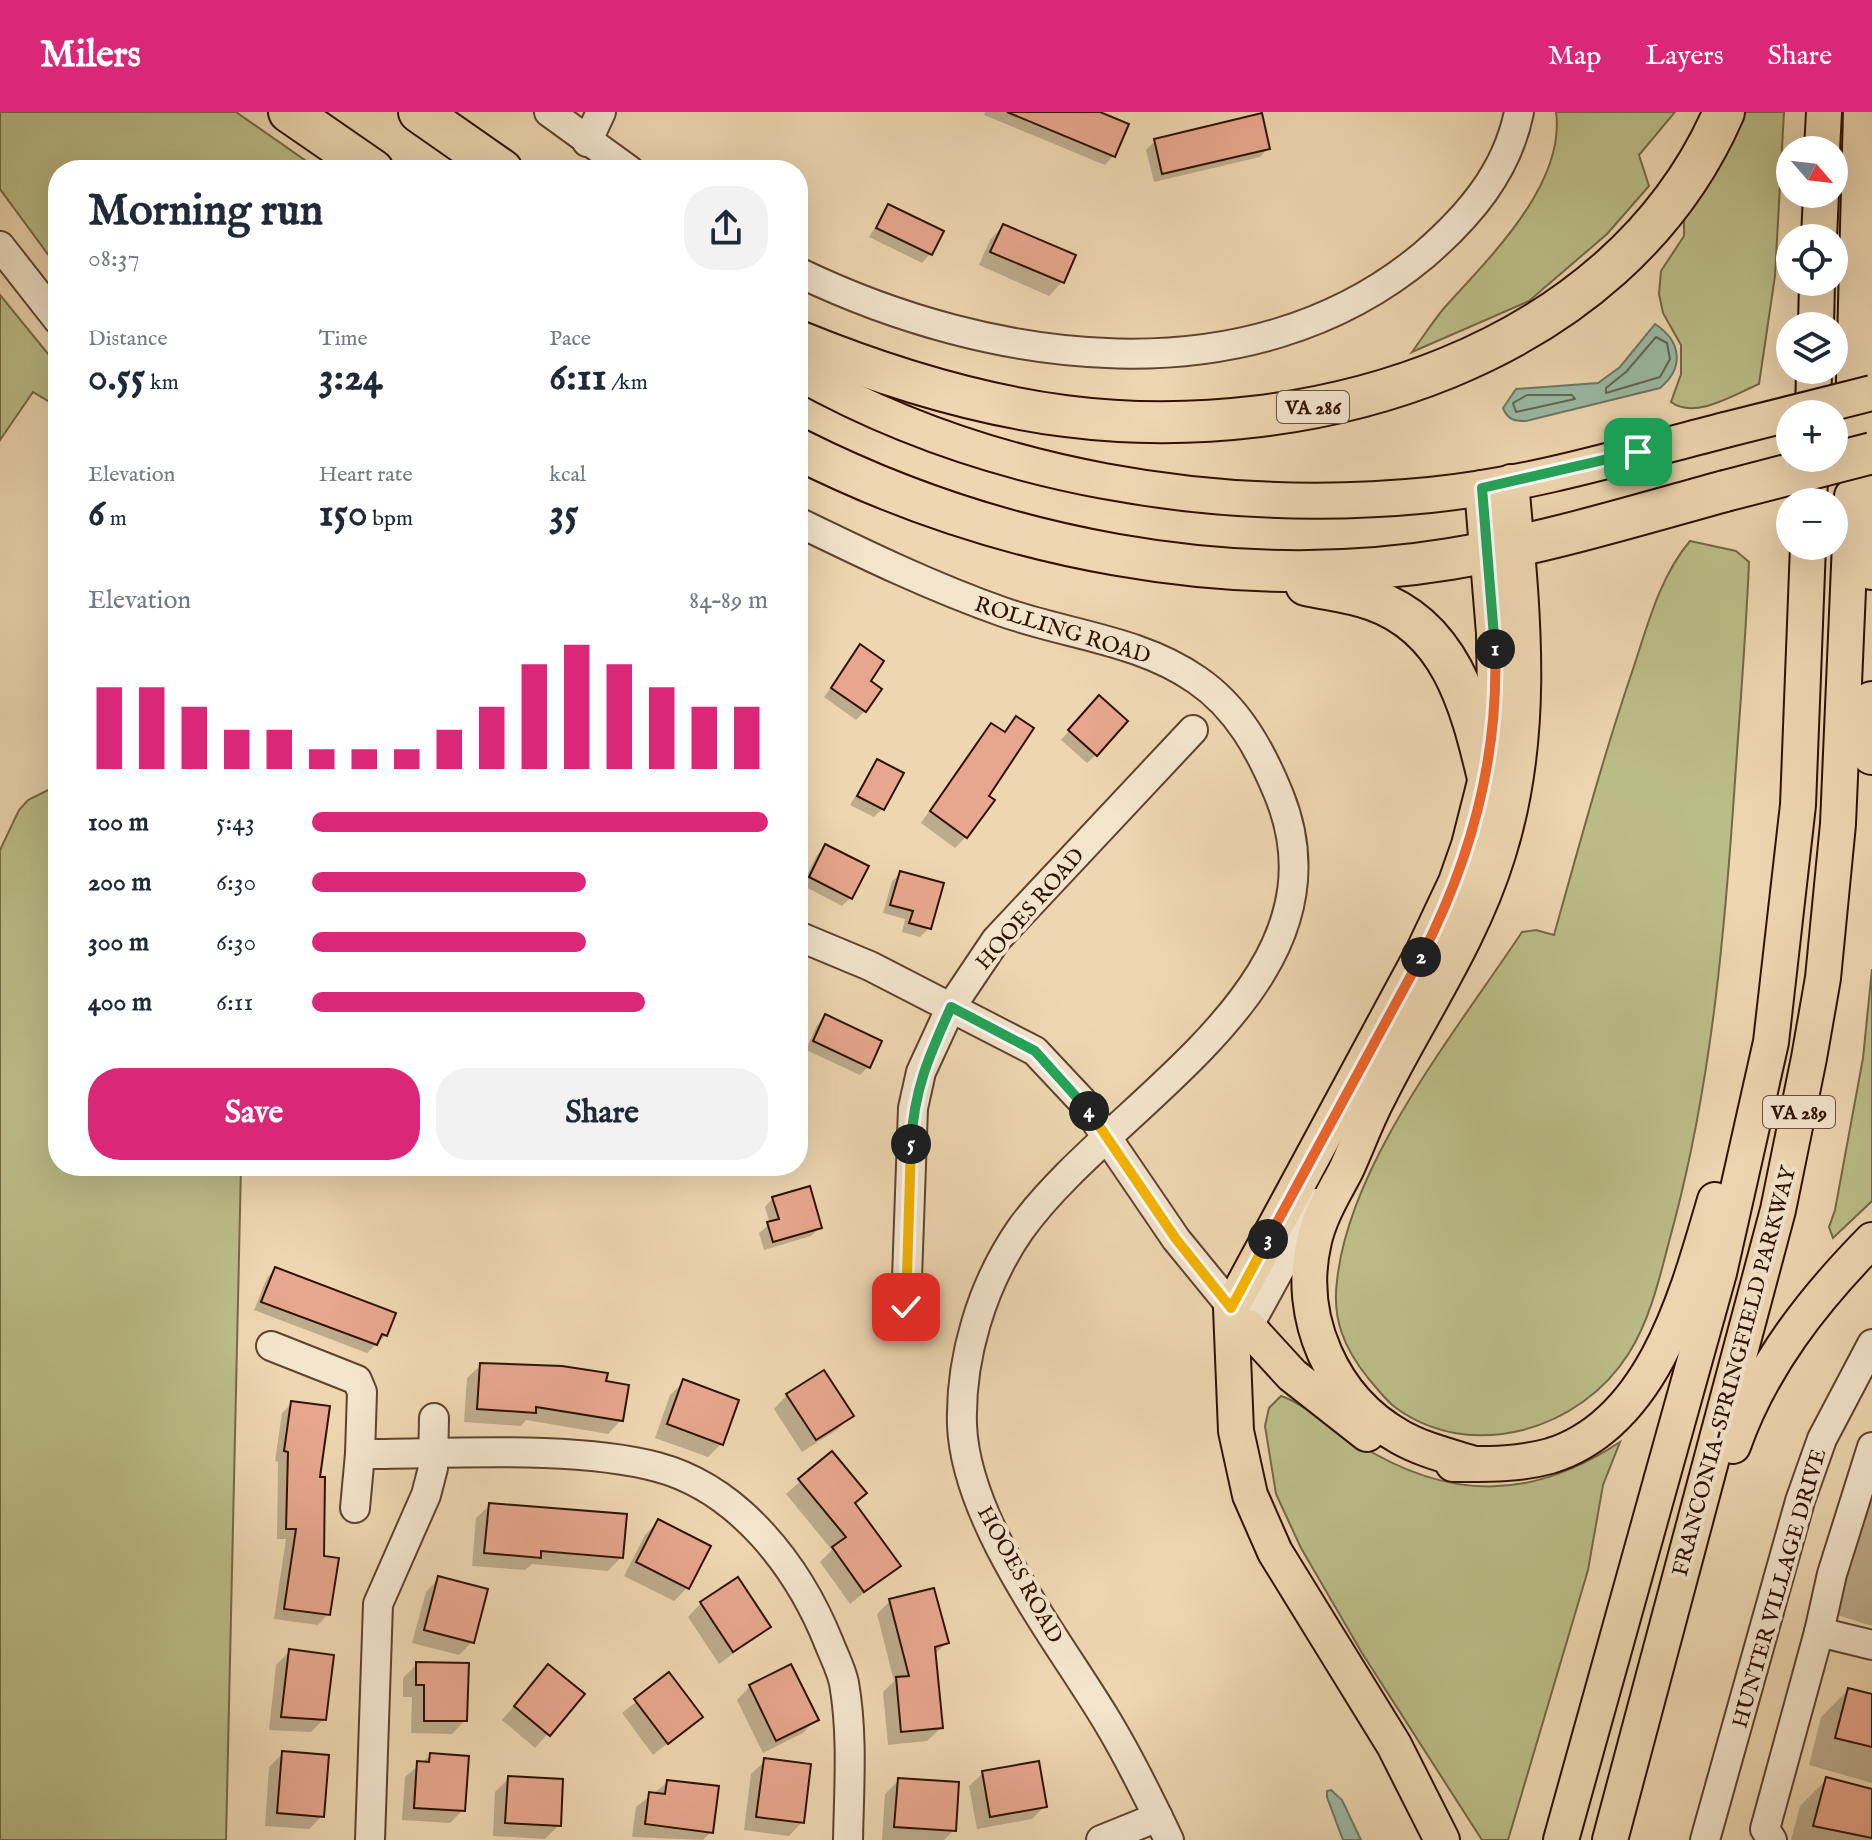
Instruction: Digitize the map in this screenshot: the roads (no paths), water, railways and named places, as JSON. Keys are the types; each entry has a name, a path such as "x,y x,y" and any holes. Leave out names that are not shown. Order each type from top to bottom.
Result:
{"highway":[{"path":"289,112 359,160"},
{"path":"419,112 488,160"},
{"name":"VA 286","path":"808,345 933,389 1069,417 1189,421 1281,413 1337,402 1404,384 1482,353 1564,305 1647,232 1687,179 1724,112"},
{"path":"1864,112 1867,422 1872,569"},
{"path":"1207,566 1283,570 1360,568 1436,561 1502,548 1589,529 1725,491 1867,422"},
{"path":"808,454 866,482 979,522 1092,549 1207,566 1359,596 1405,616 1437,646 1457,673 1469,701 1487,774"},
{"path":"1872,702 1872,754"}],"main road":[{"path":"1823,136 1824,112"},
{"path":"808,377 845,397 934,432 1039,465 1139,487 1295,500 1384,498 1496,485 1725,430 1867,422"},
{"name":"FRANCONIA-SPRINGFIELD PARKWAY","path":"1610,1840 1663,1631 1774,1223 1816,1018 1838,824 1867,422"},
{"path":"1474,1464 1418,1446 1368,1415 1330,1365 1313,1323 1309,1278 1314,1241 1325,1209 1378,1098 1470,926 1485,892 1509,813 1522,740 1525,694 1502,548 1496,485"},
{"path":"1442,1840 1413,1777 1275,1552 1255,1510 1236,1431 1240,1317 1440,919 1469,845 1487,774 1502,548"},
{"name":"FRANCONIA-SPRINGFIELD PARKWAY","path":"1561,1840 1742,1184 1771,1042 1798,805 1807,560"},
{"path":"1240,1317 1292,1375 1374,1438 1436,1465 1514,1463 1568,1449 1617,1413 1644,1381 1658,1356 1691,1275 1736,1128 1757,1018 1771,918 1798,805"},
{"path":"1625,1786 1680,1635 1724,1476 1746,1412 1798,1325 1872,1240"}],"street":[{"path":"549,112 614,160"},
{"path":"587,142 601,112"},
{"path":"808,276 908,314 1023,344 1127,355 1227,346 1279,333 1325,315 1411,265 1454,228 1488,187 1503,163 1519,112"},
{"path":"0,246 48,307"},
{"name":"ROLLING ROAD","path":"808,527 915,579 1008,614 1142,651 1173,664 1223,702 1260,752 1284,806 1290,845 1292,889 1283,929 1266,968 1239,1006 1108,1138"},
{"name":"HOOES ROAD","path":"906,1307 913,1108 921,1072 951,1007 996,940 1193,730"},
{"path":"808,940 870,966 1035,1051 1082,1101 1183,1249 1240,1317 1378,1098"},
{"name":"HOOES ROAD","path":"1108,1138 1035,1212 996,1271 968,1358 963,1440 972,1480 992,1530 1111,1727 1164,1828"},
{"name":"HUNTER VILLAGE DRIVE","path":"1705,1840 1800,1501 1822,1439 1872,1344"},
{"path":"271,1346 357,1380 362,1392 355,1508"},
{"path":"370,1840 378,1604 426,1495 434,1454 434,1418"},
{"path":"1772,1840 1765,1829 1832,1574 1872,1447"},
{"path":"360,1454 600,1458 658,1467 701,1487 738,1513 771,1544 804,1586 843,1679 849,1721 848,1840"},
{"path":"1819,1632 1872,1645"},
{"path":"1101,1840 1164,1828"}],"water":[{"path":"1655,324 1670,338 1677,354 1673,372 1660,388 1526,421 1512,419 1505,412 1503,408 1516,389 1598,383 1620,367"},
{"path":"1331,1790 1342,1800 1361,1840 1343,1840 1327,1797 1327,1791"}]}
